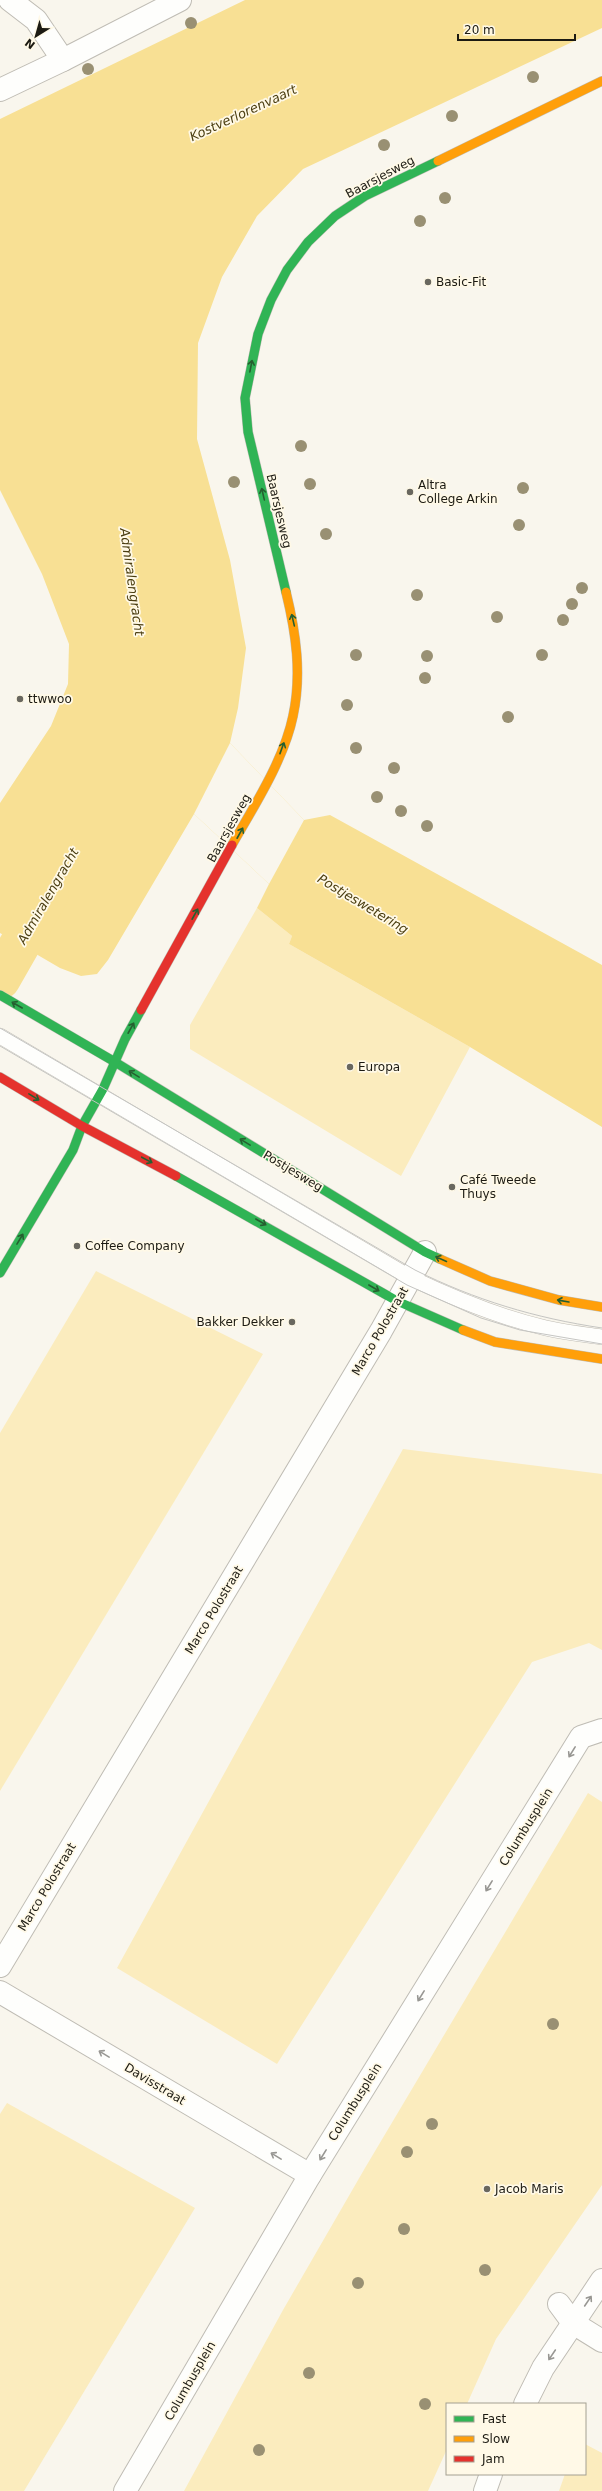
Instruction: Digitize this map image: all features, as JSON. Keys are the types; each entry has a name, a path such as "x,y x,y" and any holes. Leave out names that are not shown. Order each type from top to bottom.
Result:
{"street":[{"path":"10,0 36,20 63,60"},
{"path":"0,90 63,60 180,0"},
{"name":"Baarsjesweg","path":"101,1092 125,1039 267,783 277,762 293,717 298,679 295,628 248,432 245,398 258,334 271,300 287,270 308,242 335,216 365,196 602,81"},
{"name":"Postjesweg","path":"0,995 114,1062 425,1252 490,1281 559,1300 602,1306"},
{"path":"0,1077 82,1126 232,1206 397,1301 444,1323 495,1342 602,1359"},
{"path":"0,1273 73,1150 82,1126 101,1092"},
{"name":"Marco Polostraat","path":"0,1966 411,1278 425,1252"},
{"name":"Columbusplein","path":"125,2491 310,2176 581,1737 602,1730"},
{"name":"Davisstraat","path":"0,1992 310,2176"},
{"path":"526,2403 544,2368 602,2280"},
{"path":"558,2304 573,2323 602,2342"},
{"path":"485,2491 491,2475"}],"lane":[{"path":"0,1036 101,1092 411,1278 456,1299 506,1317 543,1327 602,1337"}],"shaded area":[{"path":"257,908 292,936 289,944 470,1047 401,1176 190,1049 190,1025"},
{"path":"96,1271 263,1354 0,1791 0,1433"},
{"path":"403,1449 602,1474 602,1650 589,1643 532,1662 277,2064 117,1968"},
{"path":"588,1793 602,1802 602,2185 496,2339 467,2403 446,2403 446,2451 428,2491 184,2491 283,2310 365,2168"},
{"path":"7,2103 195,2208 24,2491 0,2491 0,2114"},
{"path":"586,2445 602,2453 602,2491 559,2491 565,2475 586,2475"}],"water":[{"path":"245,0 602,0 602,28 303,169 257,216 222,277 198,343 197,439 230,560 246,648 238,708 230,743 304,820 330,815 602,965 602,1127 470,1047 289,944 292,936 257,908 269,884 194,814 108,960 97,974 81,976 60,968 0,933 0,803 51,726 68,684 69,644 42,574 0,490 0,119"}],"pier":[{"path":"230,743 304,820 269,884 194,814"}],"waterway":[{"name":"Admiralengracht","path":"0,979 48,895"}],"tram line":[{"path":"0,1028 415,1270 483,1299 553,1319 602,1328"},
{"path":"0,1046 407,1285 481,1318 520,1330 602,1344"}],"traffic: fast":[{"path":"286,592 248,432 245,398 258,334 271,300 287,270 308,242 335,216 365,196 438,161"},
{"path":"0,995 115,1062 425,1252 440,1259"},
{"path":"0,1273 73,1150 82,1126 103,1089 125,1039 141,1010"},
{"path":"176,1176 397,1301 463,1330"}],"traffic: slow":[{"path":"438,161 602,81"},
{"path":"232,845 259,799 276,766 289,733 293,716 297,685 297,654 293,623 286,592"},
{"path":"440,1259 490,1281 559,1300 602,1307"},
{"path":"463,1330 495,1342 602,1359"}],"traffic: jam":[{"path":"141,1010 232,845"},
{"path":"0,1077 82,1126 176,1176"}],"place":[{"name":"Basic-Fit","path":"428,282"},
{"name":"Altra College Arkin","path":"410,492"},
{"name":"ttwwoo","path":"20,699"},
{"name":"Europa","path":"350,1067"},
{"name":"Café Tweede Thuys","path":"452,1187"},
{"name":"Coffee Company","path":"77,1246"},
{"name":"Bakker Dekker","path":"292,1322"},
{"name":"Jacob Maris","path":"487,2189"}],"water label":[{"name":"Kostverlorenvaart","path":"243,113"},
{"name":"Postjeswetering","path":"363,904"}]}
